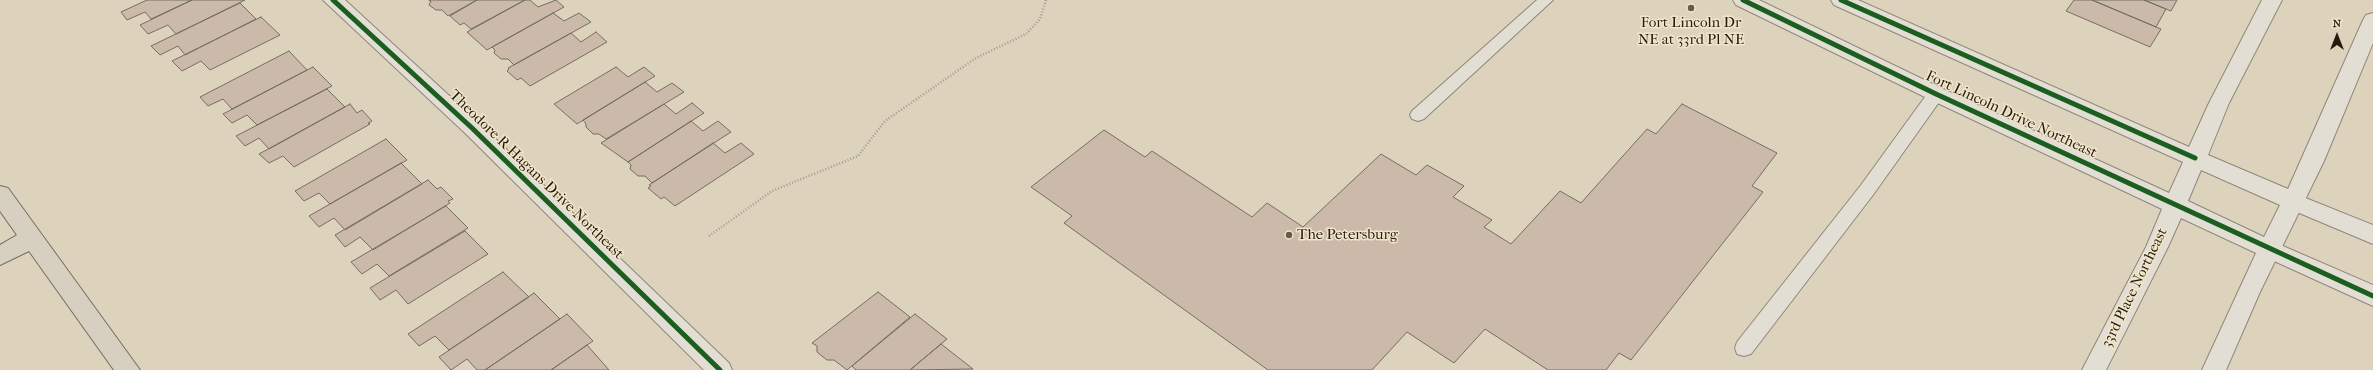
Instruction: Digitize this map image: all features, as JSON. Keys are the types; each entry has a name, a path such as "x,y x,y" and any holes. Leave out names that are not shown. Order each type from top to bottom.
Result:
{"main road":[{"path":"0,194 128,370"},
{"path":"0,256 32,238"}],"street":[{"name":"Theodore R Hagans Drive Northeast","path":"332,0 472,128 720,370"},
{"name":"Fort Lincoln Drive Northeast","path":"1743,0 1936,94 2373,296"},
{"path":"1841,0 2195,158 2373,235"},
{"path":"2174,205 2219,103 2272,0"},
{"path":"2214,370 2269,249 2293,201 2373,20"},
{"name":"33rd Place Northeast","path":"2094,370 2157,247 2174,205"}],"lane":[{"path":"1418,115 1546,0"},
{"path":"1744,348 1867,190 1936,94"}],"path":[{"path":"710,236 772,191 858,156 885,121 976,58 1026,34 1040,19 1046,0"}],"building":[{"path":"147,0 192,0 151,19 145,12 127,20 121,12"},
{"path":"192,0 245,0 176,34 168,25 148,34 140,25"},
{"path":"429,0 477,0 448,16 442,10 436,10 429,5 431,1"},
{"path":"477,0 525,0 471,29 464,23 460,25 450,16"},
{"path":"525,0 530,0 538,7 556,0 564,7 487,50 467,32"},
{"path":"2074,0 2092,0 2161,29 2150,47 2066,11"},
{"path":"2092,0 2144,0 2166,9 2156,27"},
{"path":"2144,0 2177,0 2171,11"},
{"path":"240,3 256,19 185,55 178,46 160,55 151,46"},
{"path":"553,13 564,21 579,13 591,22 514,65 508,59 501,59 494,53 495,50 492,47"},
{"path":"261,17 280,35 210,70 201,61 182,71 172,61"},
{"path":"596,32 607,42 530,86 521,78 517,80 507,71 509,69 508,68 571,33 581,42"},
{"path":"289,51 307,70 232,109 223,99 208,106 200,97"},
{"path":"313,67 332,86 257,125 247,115 232,123 223,114"},
{"path":"616,67 628,77 644,67 655,76 577,124 554,104"},
{"path":"645,82 657,92 672,83 684,92 606,139 599,134 593,134 586,127 583,120"},
{"path":"327,89 345,107 269,149 259,138 245,146 236,136"},
{"path":"692,103 704,113 628,162 601,143 664,104 676,114"},
{"path":"350,104 357,113 362,110 372,121 368,123 370,124 294,167 283,156 269,163 259,154"},
{"name":"The Petersburg","path":"1682,104 1777,153 1752,186 1763,192 1631,360 1619,353 1606,370 1548,370 1485,329 1454,363 1407,332 1372,370 1268,370 1064,223 1072,216 1031,187 1104,130 1145,157 1152,151 1252,217 1267,203 1303,227 1381,154 1416,175 1427,165 1464,186 1453,197 1492,220 1484,227 1511,244 1560,191 1581,203 1647,129 1656,134"},
{"path":"691,121 703,131 718,121 731,132 652,183 645,176 638,176 630,169 631,165 628,162"},
{"path":"386,139 407,160 330,204 319,193 304,201 295,191"},
{"path":"713,143 725,153 741,143 754,154 675,206 664,197 661,199 648,188 651,186 649,185"},
{"path":"401,163 422,184 345,230 334,218 319,227 309,216"},
{"path":"428,180 437,189 441,187 453,199 448,201 450,203 373,250 360,237 345,247 335,235"},
{"path":"446,206 468,228 389,276 377,264 362,274 351,262"},
{"path":"465,231 488,254 408,304 396,290 380,300 370,288"},
{"path":"503,272 529,297 449,350 435,336 419,346 408,334"},
{"path":"878,292 910,317 847,370 834,360 827,360 817,352 817,346 812,343"},
{"path":"534,293 560,319 485,370 477,370 467,359 451,370 439,357"},
{"path":"567,314 593,341 551,370 485,370"},
{"path":"915,314 947,339 910,370 856,370 852,366"},
{"path":"941,344 973,369 910,370"},
{"path":"587,345 609,370 551,370"}],"cycle path":[{"path":"333,0 472,128 720,370"},
{"path":"1743,0 1936,94 2373,296"},
{"path":"1841,0 2195,158"}],"place":[{"name":"Fort Lincoln Dr NE at 33rd Pl NE","path":"1691,8"},
{"name":"The Petersburg","path":"1289,235"}]}
